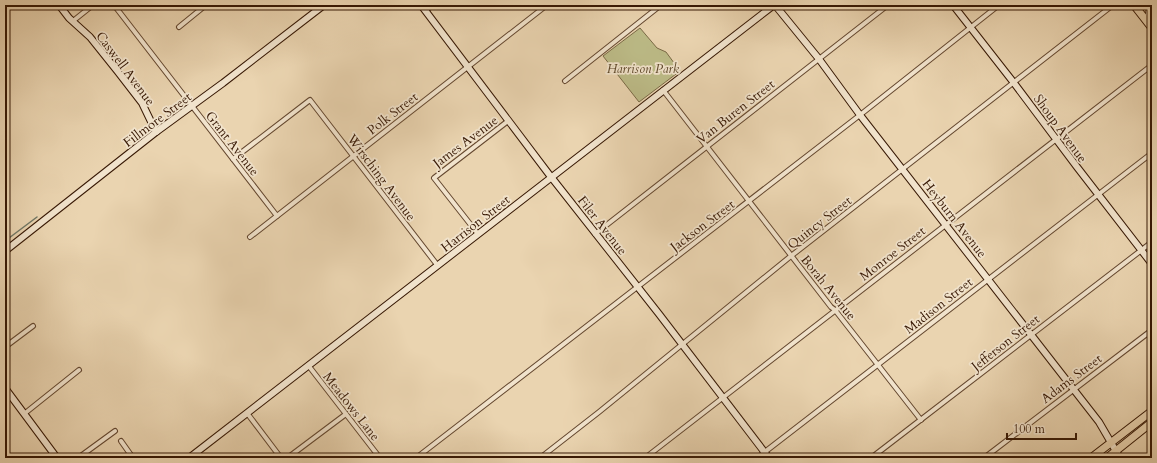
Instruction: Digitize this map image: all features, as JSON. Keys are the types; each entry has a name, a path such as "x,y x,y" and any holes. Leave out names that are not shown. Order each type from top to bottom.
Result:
{"main road":[{"path":"1134,5 1150,25"},
{"path":"1106,458 1113,446 1152,411"},
{"path":"1091,458 1152,422"}],"street":[{"name":"Caswell Avenue","path":"59,5 73,21 90,36 137,96 156,132"},
{"path":"73,21 93,5"},
{"name":"Grant Avenue","path":"114,5 277,216"},
{"path":"179,27 206,5"},
{"name":"Fillmore Street","path":"5,251 156,132 224,83 324,5"},
{"name":"Filer Avenue","path":"421,5 508,121 769,458"},
{"path":"425,11 433,5"},
{"name":"Polk Street","path":"250,237 546,5"},
{"path":"565,81 661,5"},
{"name":"Heyburn Avenue","path":"774,5 819,59 860,115 1074,389 1099,422 1120,458"},
{"name":"Harrison Street","path":"189,458 438,266 662,90 774,5"},
{"name":"Van Buren Street","path":"596,234 888,5"},
{"name":"Shoup Avenue","path":"953,5 1152,264"},
{"name":"Jackson Street","path":"416,458 749,202 999,5"},
{"name":"Quincy Street","path":"540,458 791,256 903,170 1112,5"},
{"path":"1149,5 1150,25"},
{"name":"Monroe Street","path":"645,458 1152,65"},
{"name":"Borah Avenue","path":"662,90 921,420"},
{"name":"Wirsching Avenue","path":"233,159 310,100 354,155 438,266"},
{"name":"James Avenue","path":"478,234 434,178 508,121"},
{"name":"Madison Street","path":"757,458 988,278 1152,153"},
{"name":"Jefferson Street","path":"871,458 1152,242"},
{"path":"5,347 32,326"},
{"name":"Adams Street","path":"984,458 1152,330"},
{"name":"Meadows Lane","path":"308,365 380,458"},
{"path":"24,414 79,370"},
{"path":"5,388 57,458"},
{"path":"247,413 281,458"},
{"path":"286,458 346,414"},
{"path":"78,458 115,430"},
{"path":"121,442 133,458"}],"green space":[{"name":"Harrison Park","path":"640,28 657,48 666,52 680,71 639,102 603,56"}],"waterway":[{"path":"5,241 37,217"}]}
